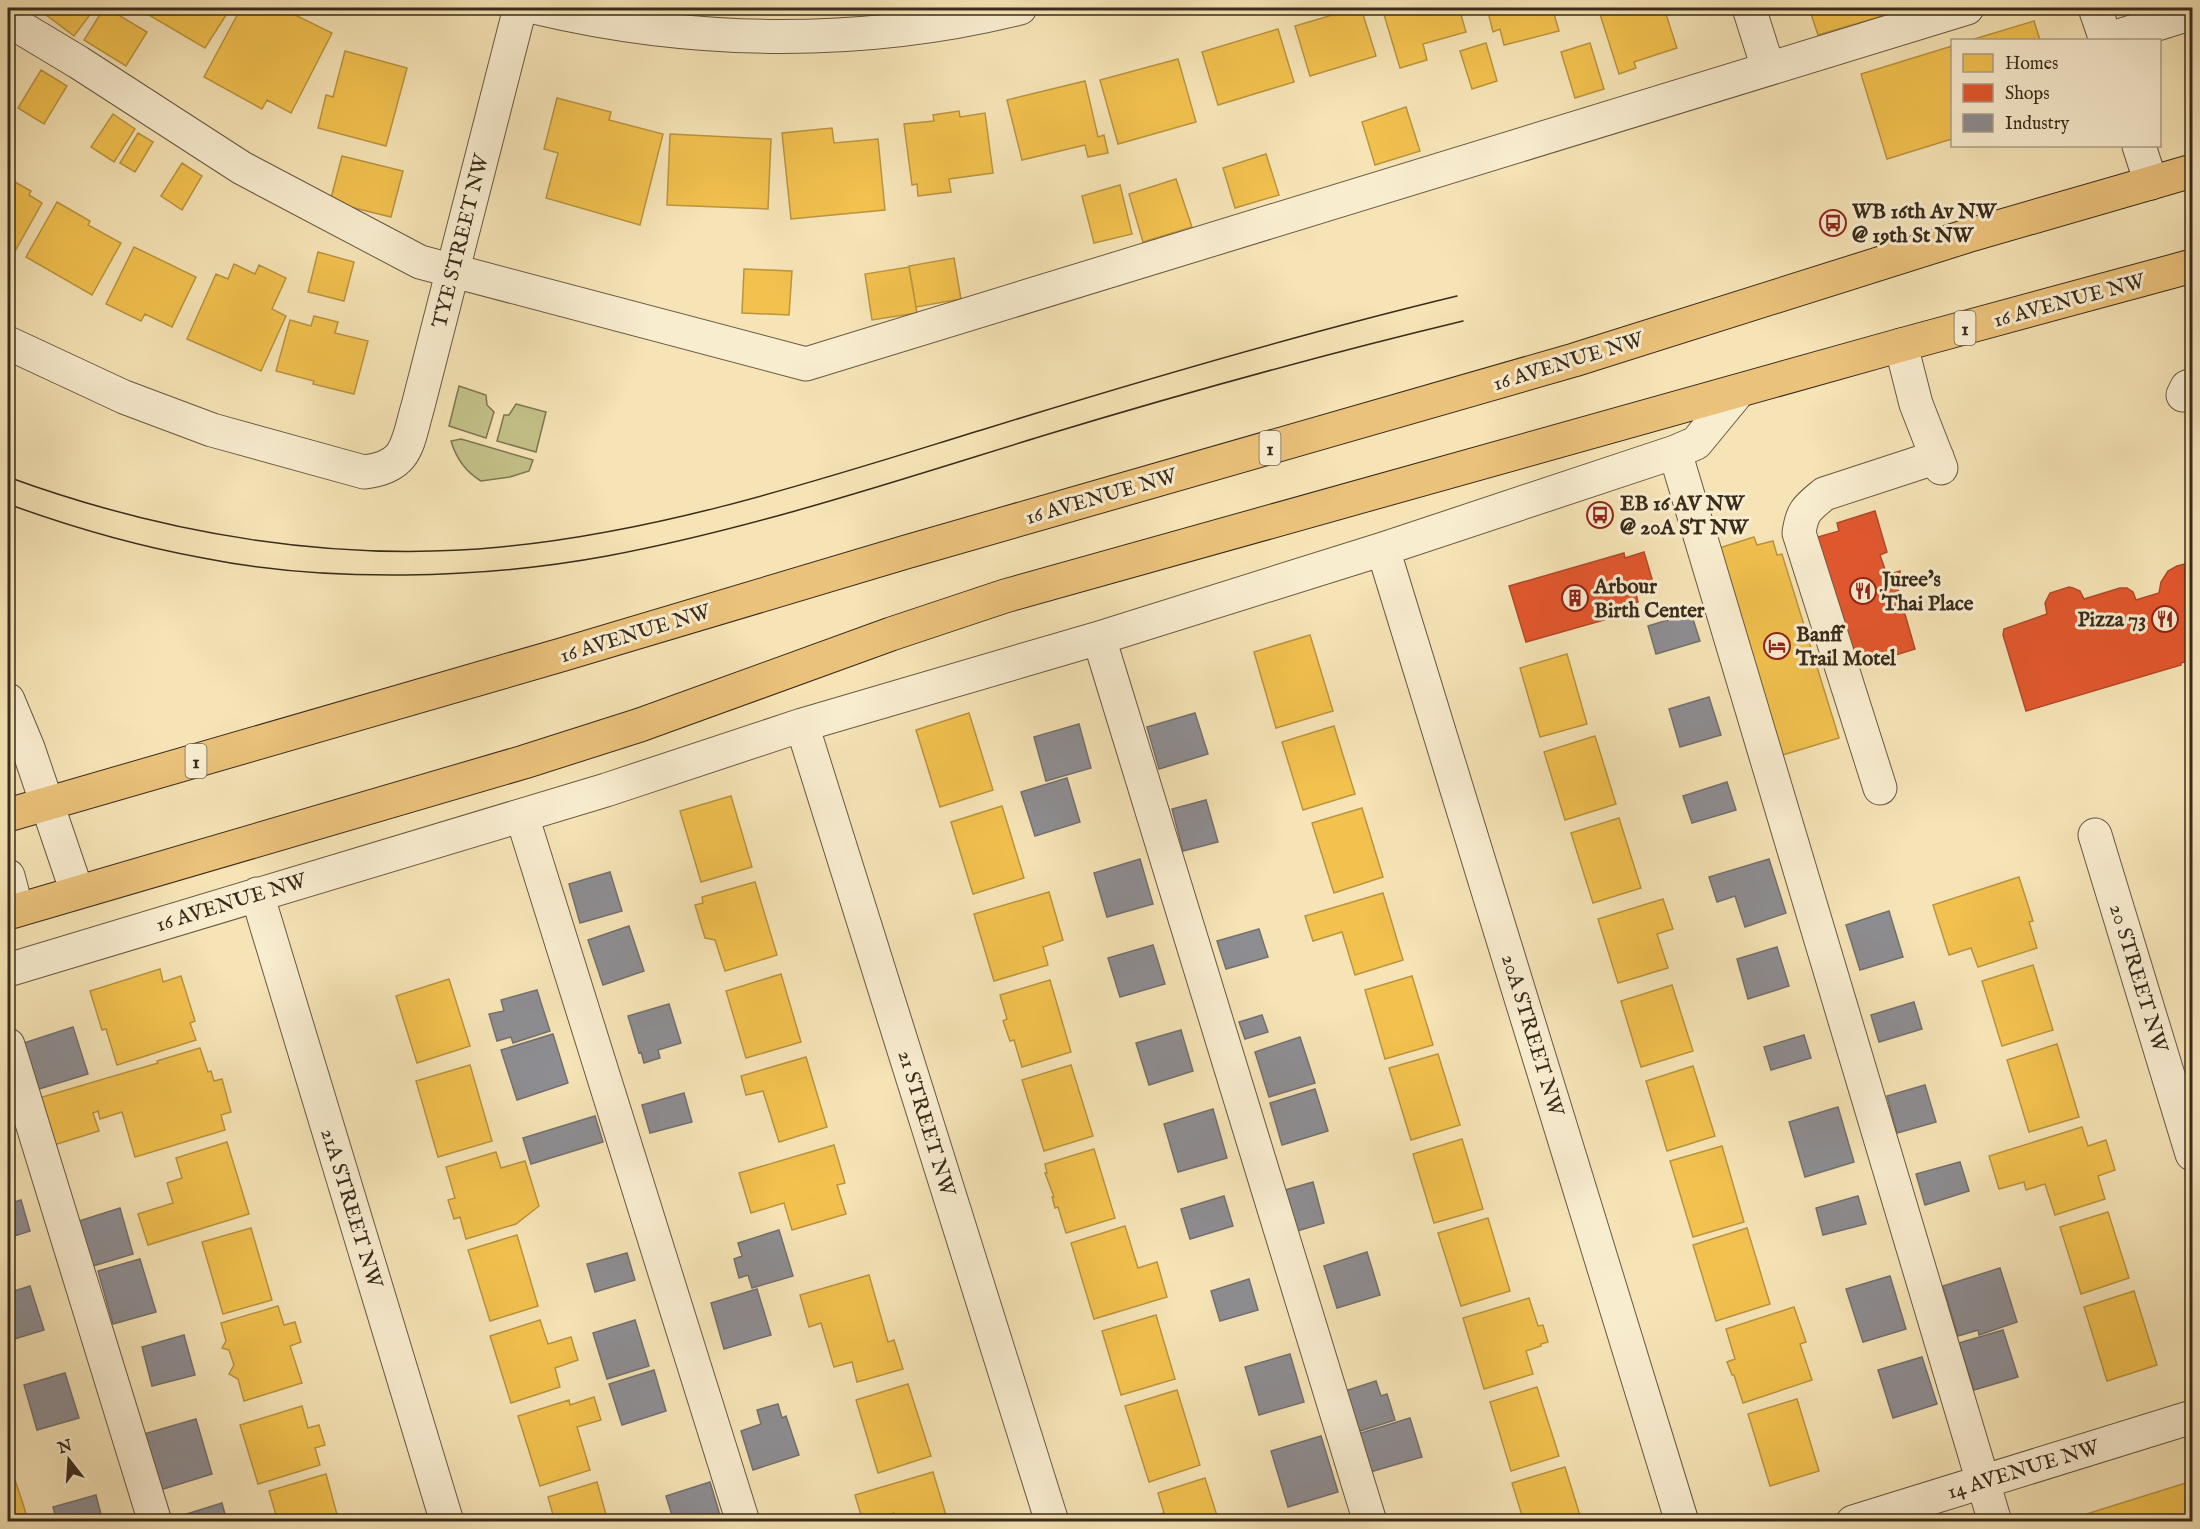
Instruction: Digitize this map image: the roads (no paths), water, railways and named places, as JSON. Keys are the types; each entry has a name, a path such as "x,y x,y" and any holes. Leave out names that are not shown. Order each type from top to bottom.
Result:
{"highway":[{"name":"16 AVENUE NW","path":"8,815 561,655 906,552 1574,360 1967,236 2193,171"},
{"name":"16 AVENUE NW","path":"12,911 524,762 640,725 880,638 1005,596 1901,345 2193,266"}],"street":[{"name":"TYE STREET NW","path":"8,343 124,397 212,430 364,472 387,467 403,454 418,406 520,8"},
{"path":"538,8 593,21 656,29 783,36 847,34 920,27 1020,8"},
{"path":"1749,8 1768,68"},
{"path":"8,21 78,62 242,168 420,261 452,272 806,364 1967,8"},
{"path":"2095,8 2106,39"},
{"path":"2109,39 2189,14"},
{"path":"2139,147 2151,183"},
{"path":"1880,788 1799,533 1801,517 1824,494 1939,463 1916,404 1901,345"},
{"name":"16 AVENUE NW","path":"8,970 522,816 802,725 1099,638 1383,549 1675,452 1696,442 1738,392"},
{"path":"1675,452 1995,1521"},
{"name":"20A STREET NW","path":"1383,549 1682,1521"},
{"path":"1099,638 1370,1521"},
{"path":"8,700 28,748 77,892"},
{"name":"21 STREET NW","path":"802,725 1052,1521"},
{"path":"522,816 744,1521"},
{"name":"20 STREET NW","path":"2095,835 2193,1154"},
{"path":"8,876 12,911"},
{"name":"21A STREET NW","path":"257,894 447,1521"},
{"path":"8,1045 155,1521"},
{"name":"14 AVENUE NW","path":"1853,1521 2193,1417"}],"tram line":[{"path":"8,477 127,514 250,539 313,547 375,551 438,551 501,547 625,529 747,500 1221,358 1457,296"},
{"path":"8,504 129,542 251,566 301,571 405,575 509,570 559,564 662,545 717,532 881,486 1199,390 1463,321"}],"place":[{"name":"WB 16th Av NW @ 19th St NW","path":"1833,223"},
{"name":"EB 16 AV NW @ 20A ST NW","path":"1600,515"},
{"name":"Juree's Thai Place","path":"1863,591"},
{"name":"Arbour Birth Center","path":"1575,598"},
{"name":"Pizza 73","path":"2165,619"},
{"name":"Banff Trail Motel","path":"1777,646"}]}
